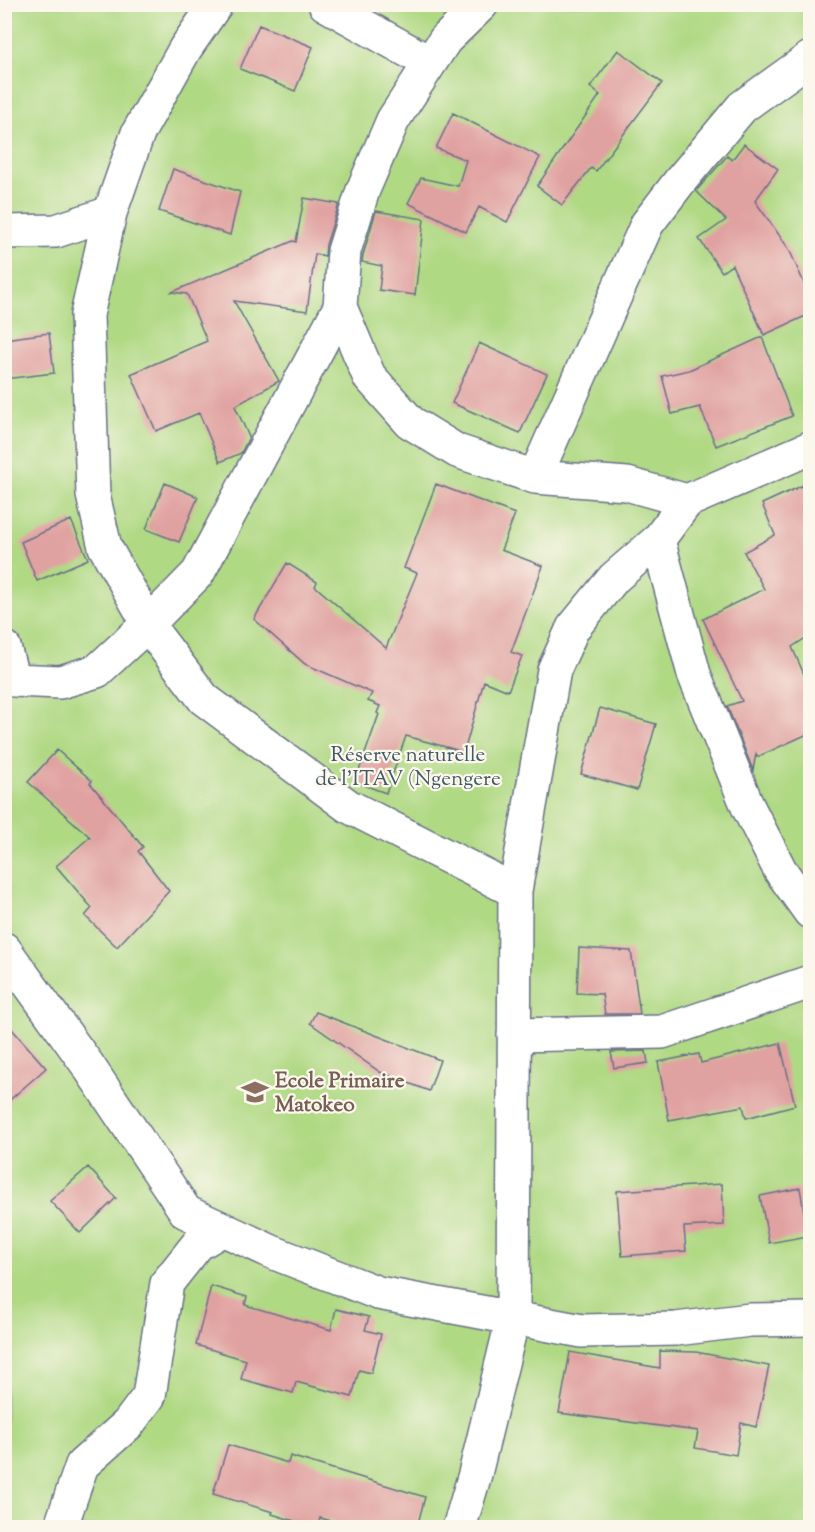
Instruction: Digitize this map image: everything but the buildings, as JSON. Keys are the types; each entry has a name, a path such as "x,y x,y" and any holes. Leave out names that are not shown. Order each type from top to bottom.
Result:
{"street":[{"path":"216,4 185,49 138,133 110,213 87,315 93,495 105,547 148,624 204,699 348,806 515,891"},
{"path":"325,4 430,63"},
{"path":"4,647 13,680 60,682 97,671 198,573 340,307 344,251 363,190 393,120 445,40 482,4"},
{"path":"535,477 647,224 742,107 810,58"},
{"path":"4,232 56,231 110,213"},
{"path":"340,307 369,376 410,422 457,451 535,477 627,484 687,501"},
{"path":"459,1527 475,1474 513,1318 515,891 554,670 573,628 614,578 658,540 687,501 810,448"},
{"path":"658,540 694,674 743,797 780,870 810,912"},
{"path":"4,950 87,1064 186,1212 272,1252 378,1293 582,1331 676,1329 750,1320 810,1319"},
{"path":"514,1035 662,1032 810,982"},
{"path":"62,1527 82,1465 128,1424 149,1396 167,1283 198,1244 223,1229"}],"green space":[{"name":"Réserve naturelle de l'ITAV (Ngengere","path":"5,5 810,5 810,1527 5,1527"}],"place":[{"name":"Ecole Primaire Matokeo","path":"255,1092"}]}
